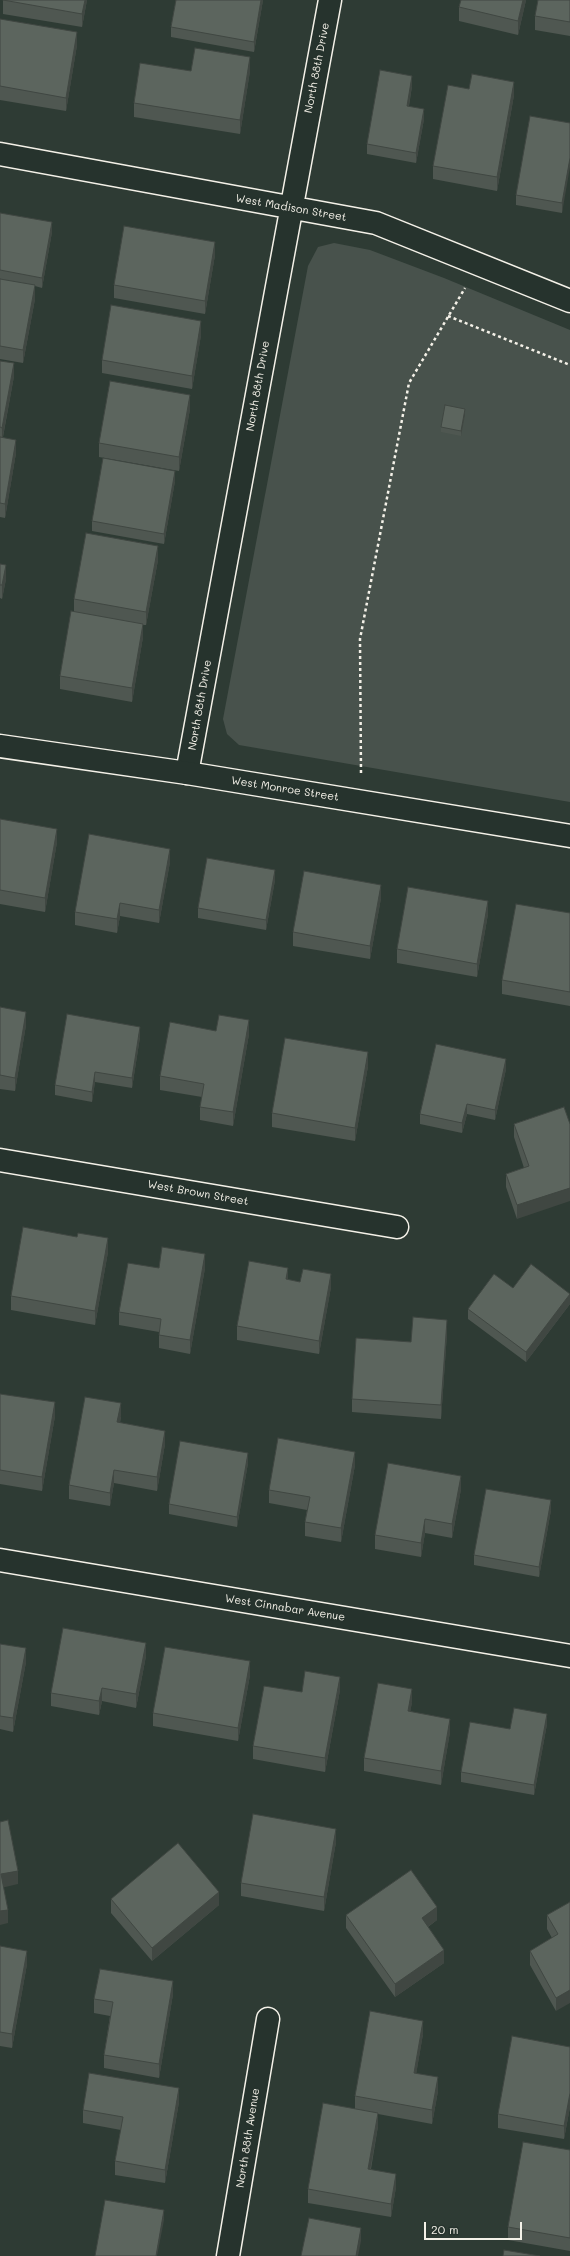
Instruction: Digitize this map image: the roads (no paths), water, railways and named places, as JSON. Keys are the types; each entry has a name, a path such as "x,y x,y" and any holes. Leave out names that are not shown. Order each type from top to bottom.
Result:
{"street":[{"name":"North 88th Drive","path":"187,773 330,0"},
{"name":"West Madison Street","path":"0,154 376,223 570,301"},
{"name":"West Monroe Street","path":"0,746 187,773 570,836"},
{"name":"West Brown Street","path":"0,1160 397,1227"},
{"name":"West Cinnabar Avenue","path":"0,1560 570,1656"},
{"name":"North 88th Avenue","path":"228,2256 268,2019"}]}
